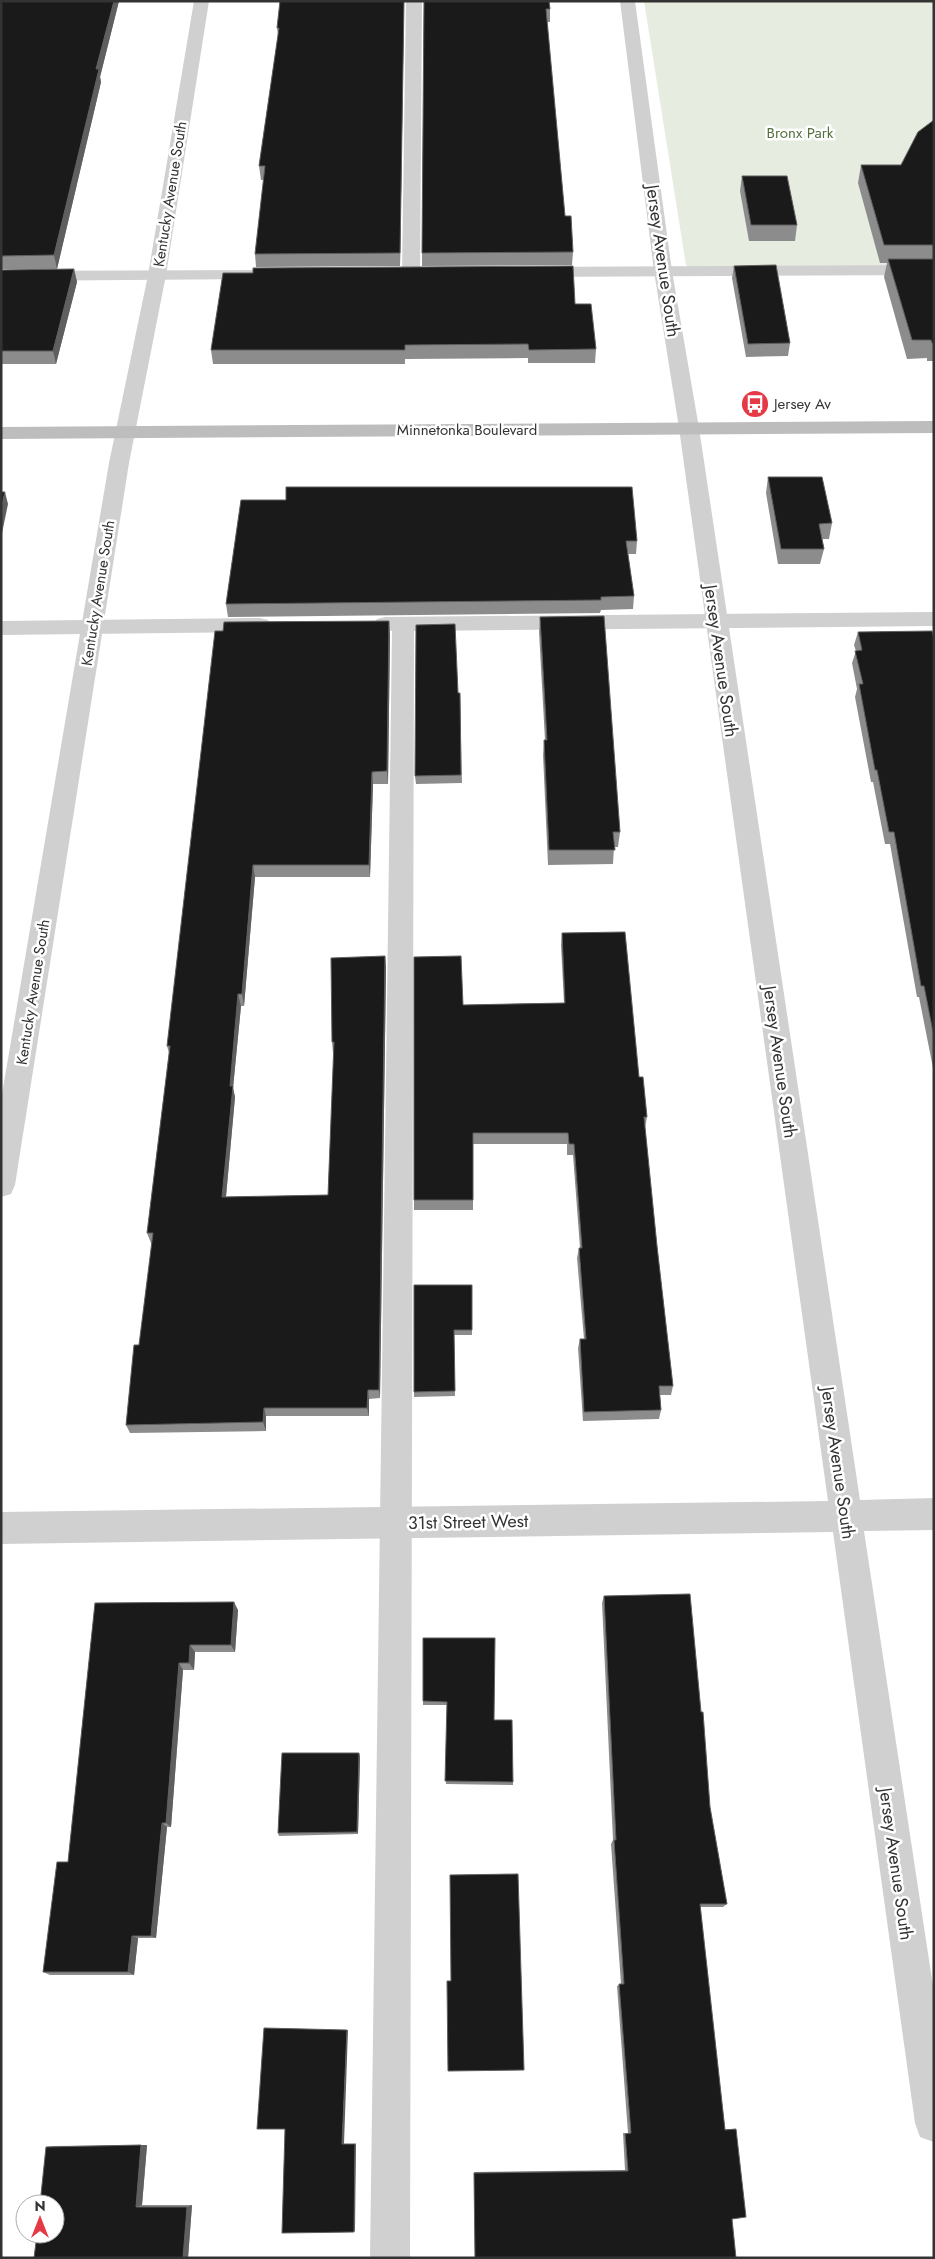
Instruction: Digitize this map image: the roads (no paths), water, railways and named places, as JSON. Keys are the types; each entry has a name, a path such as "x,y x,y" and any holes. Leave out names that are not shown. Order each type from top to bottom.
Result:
{"main road":[{"name":"Minnetonka Boulevard","path":"1,433 934,427"}],"street":[{"name":"Kentucky Avenue South","path":"1,1185 125,432 157,275 202,1"},
{"path":"410,274 414,1"},
{"name":"Jersey Avenue South","path":"627,1 663,271 689,428 715,621 934,2123"},
{"path":"516,273 934,270"},
{"path":"391,274 430,274"},
{"path":"1,276 276,275"},
{"path":"364,624 934,619"},
{"path":"390,2258 403,624"},
{"path":"1,628 276,625"},
{"name":"31st Street West","path":"1,1528 934,1514"}],"place":[{"name":"Jersey Av","path":"755,404"}],"park label":[{"name":"Bronx Park","path":"800,133"}]}
